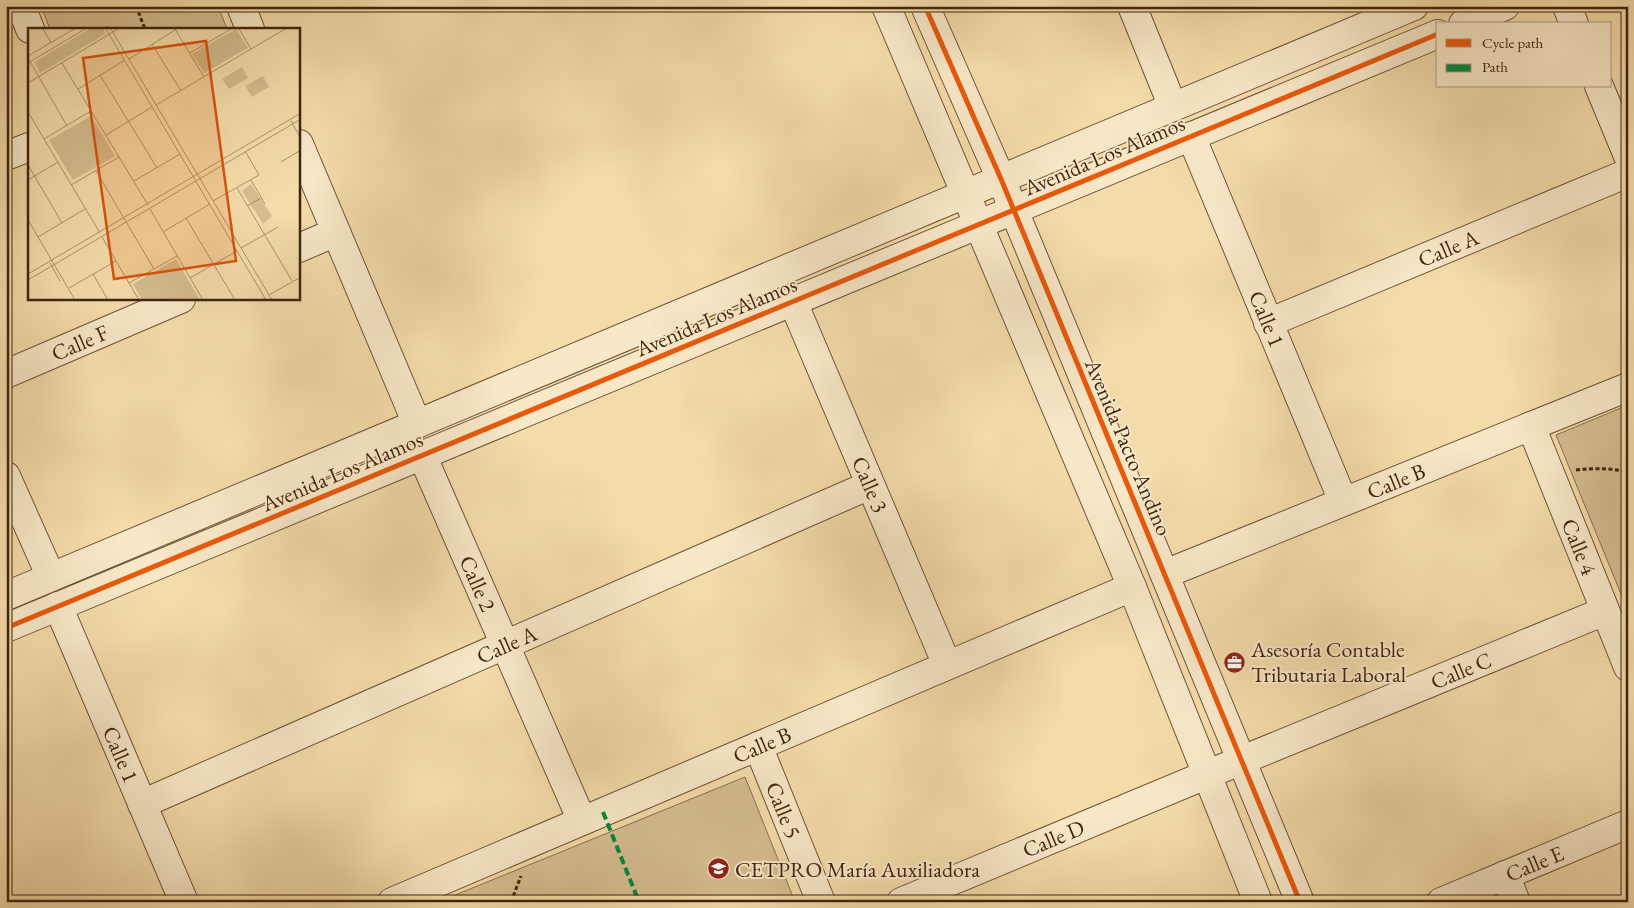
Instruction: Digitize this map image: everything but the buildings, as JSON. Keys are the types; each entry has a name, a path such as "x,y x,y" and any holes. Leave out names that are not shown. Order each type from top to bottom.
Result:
{"street":[{"path":"21,6 30,28"},
{"path":"241,6 250,28"},
{"path":"886,6 1132,587 1258,902"},
{"name":"Avenida Pacto Andino","path":"925,6 1002,179 1300,902"},
{"path":"1132,6 1172,107"},
{"name":"Avenida Los Alamos","path":"6,596 1414,6"},
{"path":"1467,22 1505,6"},
{"path":"1567,6 1573,22"},
{"name":"Avenida Los Alamos","path":"6,628 1436,35"},
{"path":"1600,88 1628,156"},
{"name":"Calle 1","path":"1191,136 1343,501"},
{"path":"6,156 28,146"},
{"path":"300,146 416,424"},
{"name":"Calle A","path":"1268,323 1628,173"},
{"path":"300,248 336,232"},
{"name":"Calle F","path":"6,374 179,300"},
{"name":"Calle 3","path":"793,302 946,666"},
{"name":"Calle B","path":"1165,574 1628,387"},
{"name":"Calle 4","path":"1531,426 1628,667"},
{"name":"Calle 2","path":"422,455 582,821"},
{"path":"6,476 51,577"},
{"name":"Calle A","path":"142,804 870,485"},
{"name":"Calle B","path":"393,902 1132,587"},
{"name":"Calle 1","path":"58,606 184,902"},
{"name":"Calle C","path":"1206,774 1242,761 1605,611"},
{"name":"Calle 5","path":"758,746 821,902"},
{"name":"Calle D","path":"901,902 1206,774"},
{"name":"Calle E","path":"1441,902 1628,824"},
{"path":"1505,876 1516,902"}],"path":[{"path":"136,6 145,28"},
{"path":"1571,462 1574,470 1595,468 1628,472"},
{"path":"511,902 523,871 515,875"}],"shaded area":[{"path":"41,6 218,6 227,28 50,28"},
{"path":"1628,405 1628,611 1556,435"},
{"path":"745,777 795,902 438,902"}],"marked path":[{"path":"603,812 639,902"}],"cycle path":[{"path":"925,6 1001,179 1300,902"},
{"path":"6,628 1436,35"}],"place":[{"name":"Asesoría Contable Tributaria Laboral","path":"1235,662"},
{"name":"CETPRO María Auxiliadora","path":"719,869"}]}
